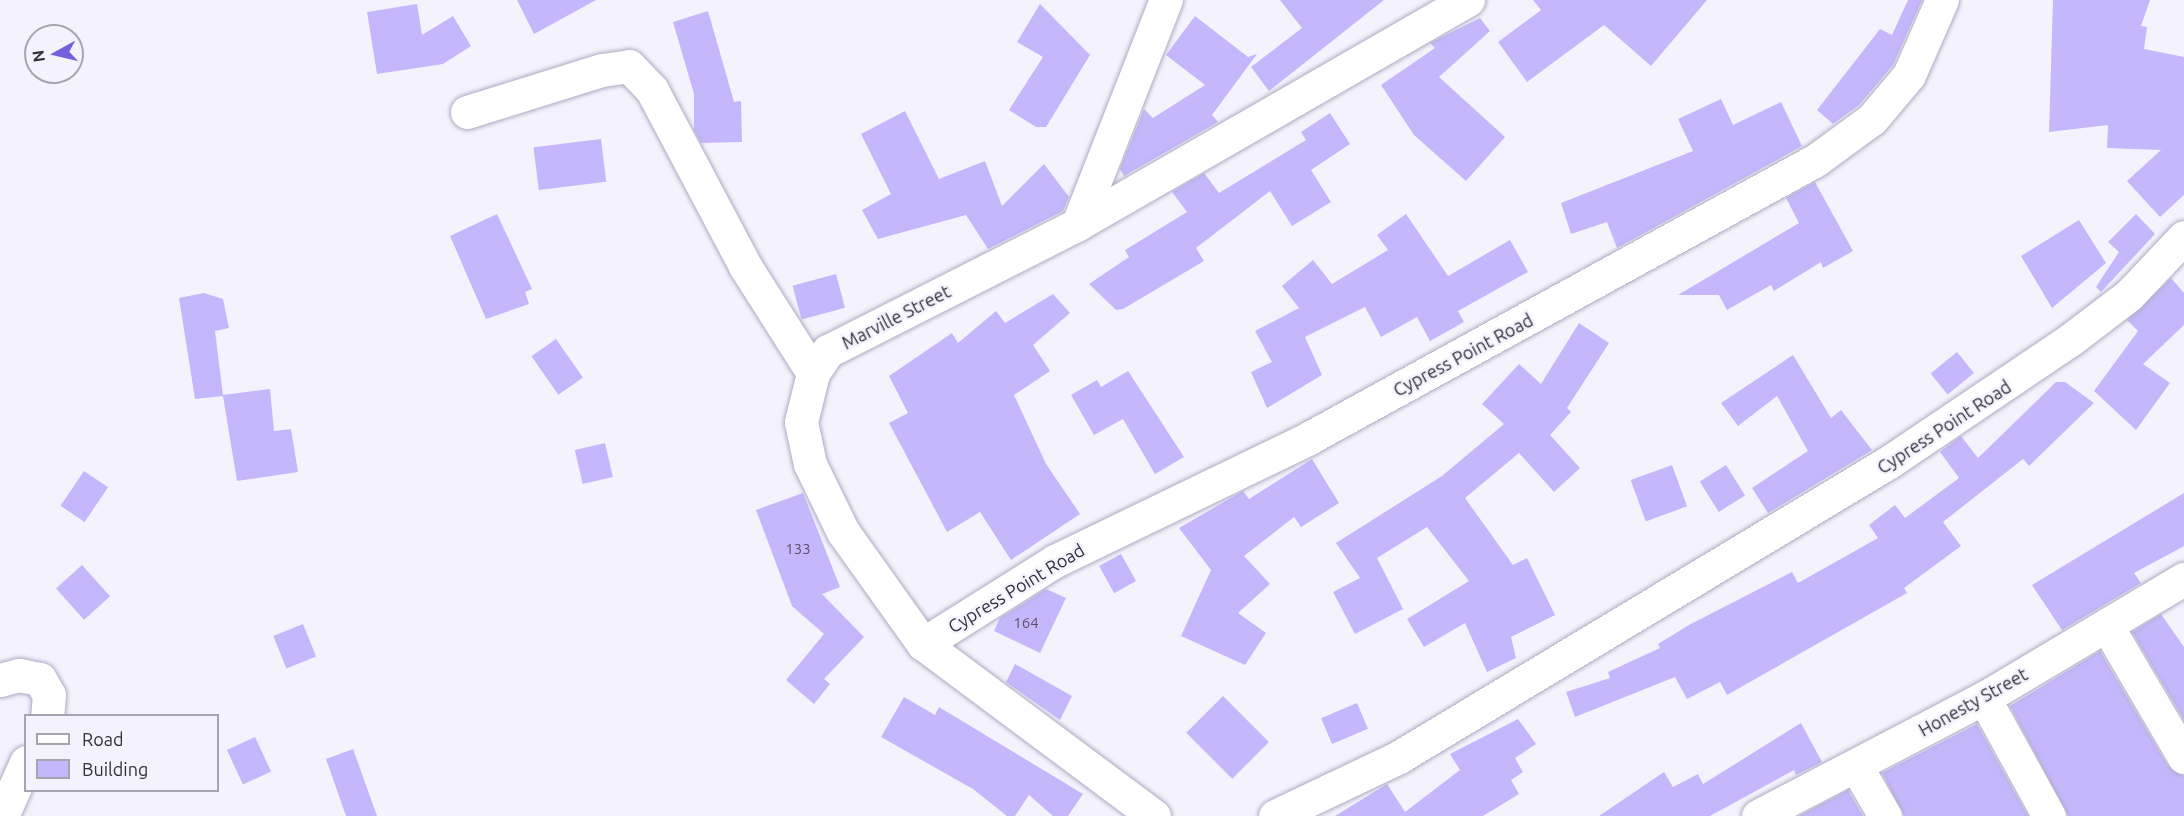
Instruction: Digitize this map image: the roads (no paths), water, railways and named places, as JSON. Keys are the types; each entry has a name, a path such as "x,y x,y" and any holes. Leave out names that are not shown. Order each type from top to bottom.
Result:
{"street":[{"path":"1078,224 1166,0"},
{"path":"1078,224 1468,0"},
{"name":"Cypress Point Road","path":"923,644 1055,561 1309,438 1816,160 1872,119 1909,75 1942,0"},
{"path":"467,112 602,70 629,66 652,90 745,266 813,373"},
{"name":"Marville Street","path":"1078,224 828,351 813,373 801,422 810,464 843,531 923,644 1154,816"},
{"name":"Cypress Point Road","path":"1275,816 1399,757 1918,444 2004,388 2129,295 2184,237"},
{"name":"Honesty Street","path":"1758,816 1984,698 2184,579"},
{"path":"2107,626 2184,758"},
{"path":"0,680 19,675 40,679 49,694 47,714"},
{"path":"1984,698 2049,816"},
{"path":"1856,765 1884,816"},
{"path":"2,816 24,766"}]}
